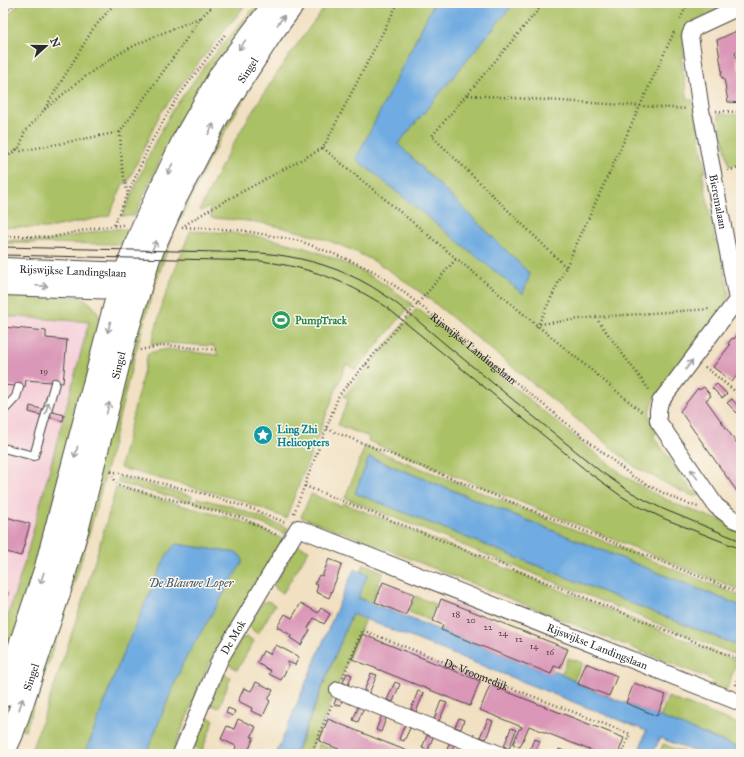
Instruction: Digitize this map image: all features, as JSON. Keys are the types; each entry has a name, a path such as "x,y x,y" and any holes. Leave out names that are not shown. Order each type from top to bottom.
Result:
{"main road":[{"name":"Singel","path":"3,696 46,567 130,282 143,226 183,141 221,74 275,3"},
{"name":"Singel","path":"3,754 12,734 59,593 78,527 125,338 130,282 153,250 182,186 218,116 271,34 294,3"}],"street":[{"name":"Bieremalaan","path":"736,303 734,254 714,173 701,110 690,36 692,30 698,26 741,6"},
{"name":"Rijswijkse Landingslaan","path":"3,268 130,282"},
{"name":"Rijswijkse Landingslaan","path":"3,285 130,282"},
{"path":"736,303 660,402 658,421 716,506 733,519 741,522"},
{"name":"Rijswijkse Landingslaan","path":"294,534 741,703"},
{"name":"De Mok","path":"181,754 220,659 294,534"},
{"path":"338,690 495,753"}],"lane":[{"path":"3,448 34,456 55,382"},
{"path":"3,411 16,397 19,387"}],"path":[{"path":"3,15 14,3"},
{"path":"3,160 20,147 24,133 44,110 93,29 115,3"},
{"path":"128,196 122,168 120,132 201,17 216,3"},
{"path":"398,3 323,148 537,327 645,415 658,421"},
{"path":"544,3 432,136 566,267"},
{"path":"678,24 688,3"},
{"path":"44,110 113,57 136,44 201,17"},
{"path":"537,327 540,324 675,30"},
{"path":"3,236 53,237 114,225 150,144 174,101 228,31"},
{"path":"468,95 741,112"},
{"path":"17,149 21,150 120,132"},
{"name":"Rijswijkse Landingslaan","path":"323,148 212,208 182,227 240,230 300,241 347,259 373,271 418,303 632,476 648,486 686,503 703,508 716,506"},
{"path":"294,534 292,518 339,395 456,259"},
{"path":"540,324 596,317 722,308 736,303"},
{"path":"596,317 648,389 660,402"},
{"path":"140,350 166,345 216,350"},
{"path":"694,358 741,396"},
{"path":"366,364 370,368"},
{"path":"358,373 362,376"},
{"path":"327,429 741,593"},
{"path":"110,471 205,494 255,510 294,534 242,518 117,485 110,471"},
{"path":"304,486 741,660"},
{"name":"De Vroomedijk","path":"311,754 362,630 630,734 621,754"}],"shaded area":[{"path":"3,300 84,306 99,330 3,642"}],"green space":[{"path":"19,3 247,3 184,81 160,114 128,182 123,184 109,216 48,228 3,227 3,22"},
{"path":"258,3 262,3 266,8 206,77 182,117 135,215 122,216 153,146 173,109 204,67"},
{"path":"328,3 434,3 357,159 530,274 398,144 514,3 729,3 685,27 682,34 685,57 681,58 688,100 693,100 706,172 702,172 715,241 719,241 729,294 726,306 657,395 650,410 651,422 657,433 653,436 693,492 697,489 701,495 693,496 681,491 635,467 427,297 365,256 335,243 304,233 256,222 211,218 211,211 209,207 201,211 200,209 227,155 262,96 287,58"},
{"path":"251,84 252,85 209,159 182,218 171,218 180,197"},
{"path":"706,112 712,113 723,168 718,170"},
{"path":"718,114 741,115 741,164 729,166"},
{"path":"109,229 128,229 123,244 3,243 3,240 47,241"},
{"path":"190,231 248,235 292,244 334,259 375,278 412,304 356,370 346,364 286,518 240,500 120,468 148,353 167,349 218,355 214,346 166,343 151,345 163,302"},
{"path":"171,232 173,236 151,298 142,329 103,483 76,577 25,731 16,728 129,338"},
{"path":"3,294 81,297 95,308 102,325 3,684 3,631 25,561 89,322 3,316"},
{"path":"417,308 626,477 649,491 678,505 734,524 733,529 741,533 740,590 368,441 369,437 338,425 348,400 344,396"},
{"path":"365,446 741,596 741,606 370,457 355,493 741,647 741,657 345,498"},
{"path":"118,477 192,496 191,502 117,483"},
{"path":"116,488 241,521 283,539 208,665 172,754 146,754 183,663 237,553 176,544 121,658 85,754 30,754 76,622"},
{"path":"311,494 341,506 343,503 737,661 726,691 711,685 713,680 341,531 340,532 301,517"},
{"path":"197,498 231,506 288,528 286,534 244,516 195,503"},
{"path":"297,545 309,550 283,593 276,589 274,585"},
{"path":"364,564 383,572 371,603 358,597 368,574 361,572"},
{"path":"415,596 435,604 429,620 409,612"},
{"path":"268,601 275,605 258,634 249,626 263,602"},
{"path":"352,614 365,619 310,754 296,754"},
{"path":"247,637 254,641 237,670 228,662 242,638"},
{"path":"568,658 583,663 574,680 561,675"},
{"path":"224,674 231,677 219,708 209,702 219,676"},
{"path":"668,697 741,725 740,748 660,717"},
{"path":"207,717 214,720 202,751 195,748 192,744 202,718"},
{"path":"319,744 344,754 315,754"},
{"path":"663,744 688,754 659,754"}],"water":[{"path":"434,3 514,3 398,144 530,274 523,294 356,159"},
{"path":"369,457 741,606 741,647 355,493"},
{"name":"De Blauwe Loper","path":"176,544 237,553 241,556 243,561 183,663 146,754 85,754 121,658 166,556"},
{"path":"354,569 368,574 358,598 552,674 554,670 562,673 561,675 577,681 577,684 741,749 741,754 700,754 660,738 653,754 638,754 646,731 352,614 295,754 276,754"}],"building":[{"path":"741,29 741,54 739,50 735,52 739,71 741,71 741,103 728,102 724,78 722,78 717,40"},
{"path":"3,327 46,331 46,338 67,340 63,383 26,380 25,387 3,385"},
{"path":"741,329 741,370 732,382 713,367 730,345 728,344 732,338 734,339"},
{"path":"717,384 727,394 722,398 712,388"},
{"path":"704,387 711,396 706,400 741,449 741,497 680,411 698,388 699,390"},
{"path":"732,399 741,409 737,413 727,403"},
{"path":"30,406 64,415 63,421 29,412"},
{"path":"3,516 30,524 21,556 3,551"},
{"path":"329,559 342,564 329,598 316,592 318,585 315,584 319,575 322,576"},
{"path":"383,582 414,594 406,615 375,602"},
{"path":"3,592 8,593 3,607"},
{"path":"441,599 568,649 560,668 554,666 551,674 441,630 443,625 433,621"},
{"path":"301,603 318,613 321,608 330,614 324,624 314,618 308,628 310,630 301,645 290,638 291,635 277,627 285,614 292,618"},
{"path":"362,634 480,681 470,706 352,659"},
{"path":"276,645 299,657 295,665 288,662 287,664 289,665 281,680 269,674 271,671 257,663 263,651 270,654"},
{"path":"586,663 617,676 609,696 578,684"},
{"path":"347,673 352,675 348,685 343,682"},
{"path":"371,673 377,675 369,693 364,691"},
{"path":"256,682 273,690 263,716 251,711 252,708 238,701 244,688 251,691"},
{"path":"395,682 400,684 393,702 387,700"},
{"path":"634,683 666,695 657,716 626,703"},
{"path":"490,685 624,738 618,754 600,754 529,726 520,747 513,744 519,729 522,727 480,710"},
{"path":"418,691 424,693 416,712 411,709"},
{"path":"337,697 343,699 340,706 334,704"},
{"path":"441,701 447,703 439,721 434,719"},
{"path":"359,705 364,707 358,722 353,720"},
{"path":"228,708 235,711 233,716 226,713"},
{"path":"382,714 387,716 381,732 376,730"},
{"path":"459,718 464,720 461,729 455,727"},
{"path":"238,719 256,727 251,737 254,737 247,754 235,749 236,746 221,739 227,726 234,729"},
{"path":"328,719 415,754 351,754 331,746 319,741"},
{"path":"488,719 493,721 486,739 480,737"},
{"path":"405,724 411,726 404,741 399,739"},
{"path":"511,728 516,730 509,749 504,746"},
{"path":"428,733 434,735 428,750 422,748"},
{"path":"534,739 540,741 534,754 528,754"},
{"path":"450,741 455,743 452,751 447,749"},
{"path":"559,749 564,751 563,754 557,754"}],"tram line":[{"path":"3,247 261,253 287,256 336,269 360,280 384,294 600,471 629,491 663,509 741,541"},
{"path":"3,255 261,261 295,267 326,276 355,289 385,306 587,471 621,496 665,519 741,549"}],"place":[{"name":"PumpTrack","path":"281,320"},
{"name":"Ling Zhi Helicopters","path":"263,435"}]}
